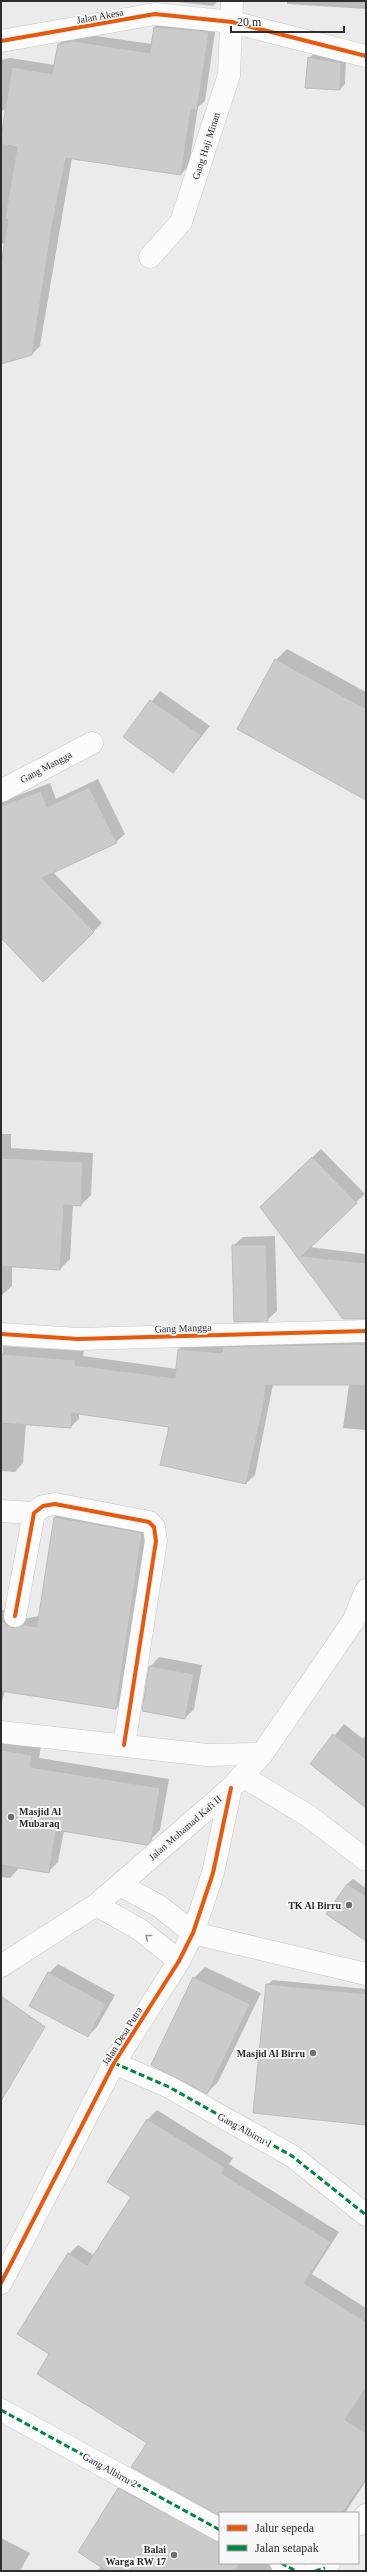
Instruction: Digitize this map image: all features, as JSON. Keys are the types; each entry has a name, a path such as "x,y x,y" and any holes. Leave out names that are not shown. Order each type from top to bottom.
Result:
{"street":[{"name":"Jalan Akesa","path":"1,41 155,14 232,11 366,56"},
{"name":"Gang Haji Minan","path":"150,257 181,222 229,75 232,11"},
{"name":"Gang Mangga","path":"1,791 92,743"},
{"name":"Gang Mangga","path":"1,1334 78,1339 366,1332"},
{"path":"1,1511 34,1512 43,1506 55,1504 149,1522 154,1527 156,1540 124,1745"},
{"path":"15,1616 34,1512"},
{"name":"Jalan Mohamad Kafi II","path":"1,1966 96,1905 236,1782 262,1754 354,1620 366,1590"},
{"path":"1,1732 207,1755 262,1754"},
{"path":"236,1782 310,1817 366,1860"},
{"name":"Jalan Desa Putra","path":"1,2283 114,2063 179,1961 193,1933 213,1873 236,1782"},
{"path":"120,1885 159,1906 193,1933 366,1974"},
{"path":"96,1905 139,1929 179,1961"},
{"name":"Gang Albirru 1","path":"114,2063 169,2088 292,2156 366,2215"},
{"name":"Gang Albirru 2","path":"1,2410 219,2529"},
{"path":"359,2524 366,2515"},
{"path":"283,2564 296,2571"}],"building":[{"path":"154,27 209,32 197,110 191,109 181,175 66,158 52,226 32,355 1,364 1,265 8,220 5,219 17,147 1,144 1,138 12,67 52,74 58,44 74,41 150,53"},
{"path":"308,57 341,63 340,90 305,88"},
{"path":"275,659 366,709 366,800 237,729"},
{"path":"150,700 201,735 173,773 123,737"},
{"path":"89,787 117,843 42,878 94,932 43,982 1,938 1,806 41,791 47,807"},
{"path":"312,1157 357,1203 302,1256 366,1263 366,1319 343,1319 260,1207"},
{"path":"1,1158 83,1162 81,1206 64,1205 60,1270 1,1266"},
{"path":"232,1245 266,1245 268,1321 234,1322"},
{"path":"366,1344 366,1385 266,1385 263,1408 246,1484 160,1465 169,1427 72,1413 71,1428 1,1423 1,1354 75,1360 75,1365 175,1378 178,1349 222,1353 223,1347"},
{"path":"54,1517 142,1533 116,1709 1,1691 1,1621 13,1628 24,1625 37,1627"},
{"path":"149,1666 194,1674 185,1719 142,1711"},
{"path":"333,1734 366,1759 366,1808 310,1764"},
{"path":"1,1750 32,1755 30,1767 160,1788 151,1841 147,1845 56,1830 49,1873 1,1865"},
{"name":"TK Al Birru","path":"347,1884 366,1896 366,1941 326,1914"},
{"path":"48,1972 106,2004 88,2037 29,2006"},
{"path":"193,1977 250,2004 207,2094 151,2065"},
{"name":"Masjid Al Birru","path":"266,1984 366,1994 366,2125 253,2113"},
{"path":"1,1996 45,2027 1,2101"},
{"path":"147,2119 225,2167 221,2173 331,2242 304,2283 366,2322 366,2387 345,2420 366,2433 366,2479 343,2512 219,2512 219,2515 131,2467 147,2443 37,2374 49,2354 17,2334 68,2253 87,2265 131,2197 107,2182"},
{"path":"118,2488 219,2541 219,2564 239,2564 235,2571 107,2571 78,2552"}],"marked path":[{"path":"114,2063 169,2087 292,2156 366,2215"},
{"path":"1,2410 219,2529"},
{"path":"283,2564 296,2571"},
{"path":"315,2571 325,2568"}],"cycle path":[{"path":"1,41 155,14 232,22 366,56"},
{"path":"1,1334 78,1339 366,1331"},
{"path":"15,1616 34,1513 43,1506 55,1504 149,1522 154,1527 156,1541 124,1745"},
{"path":"1,2283 114,2063 179,1961 193,1933 213,1873 231,1788"}],"place":[{"name":"Masjid Al Mubaraq","path":"11,1817"},
{"name":"TK Al Birru","path":"349,1905"},
{"name":"Masjid Al Birru","path":"313,2053"},
{"name":"Balai Warga RW 17","path":"174,2555"}]}
